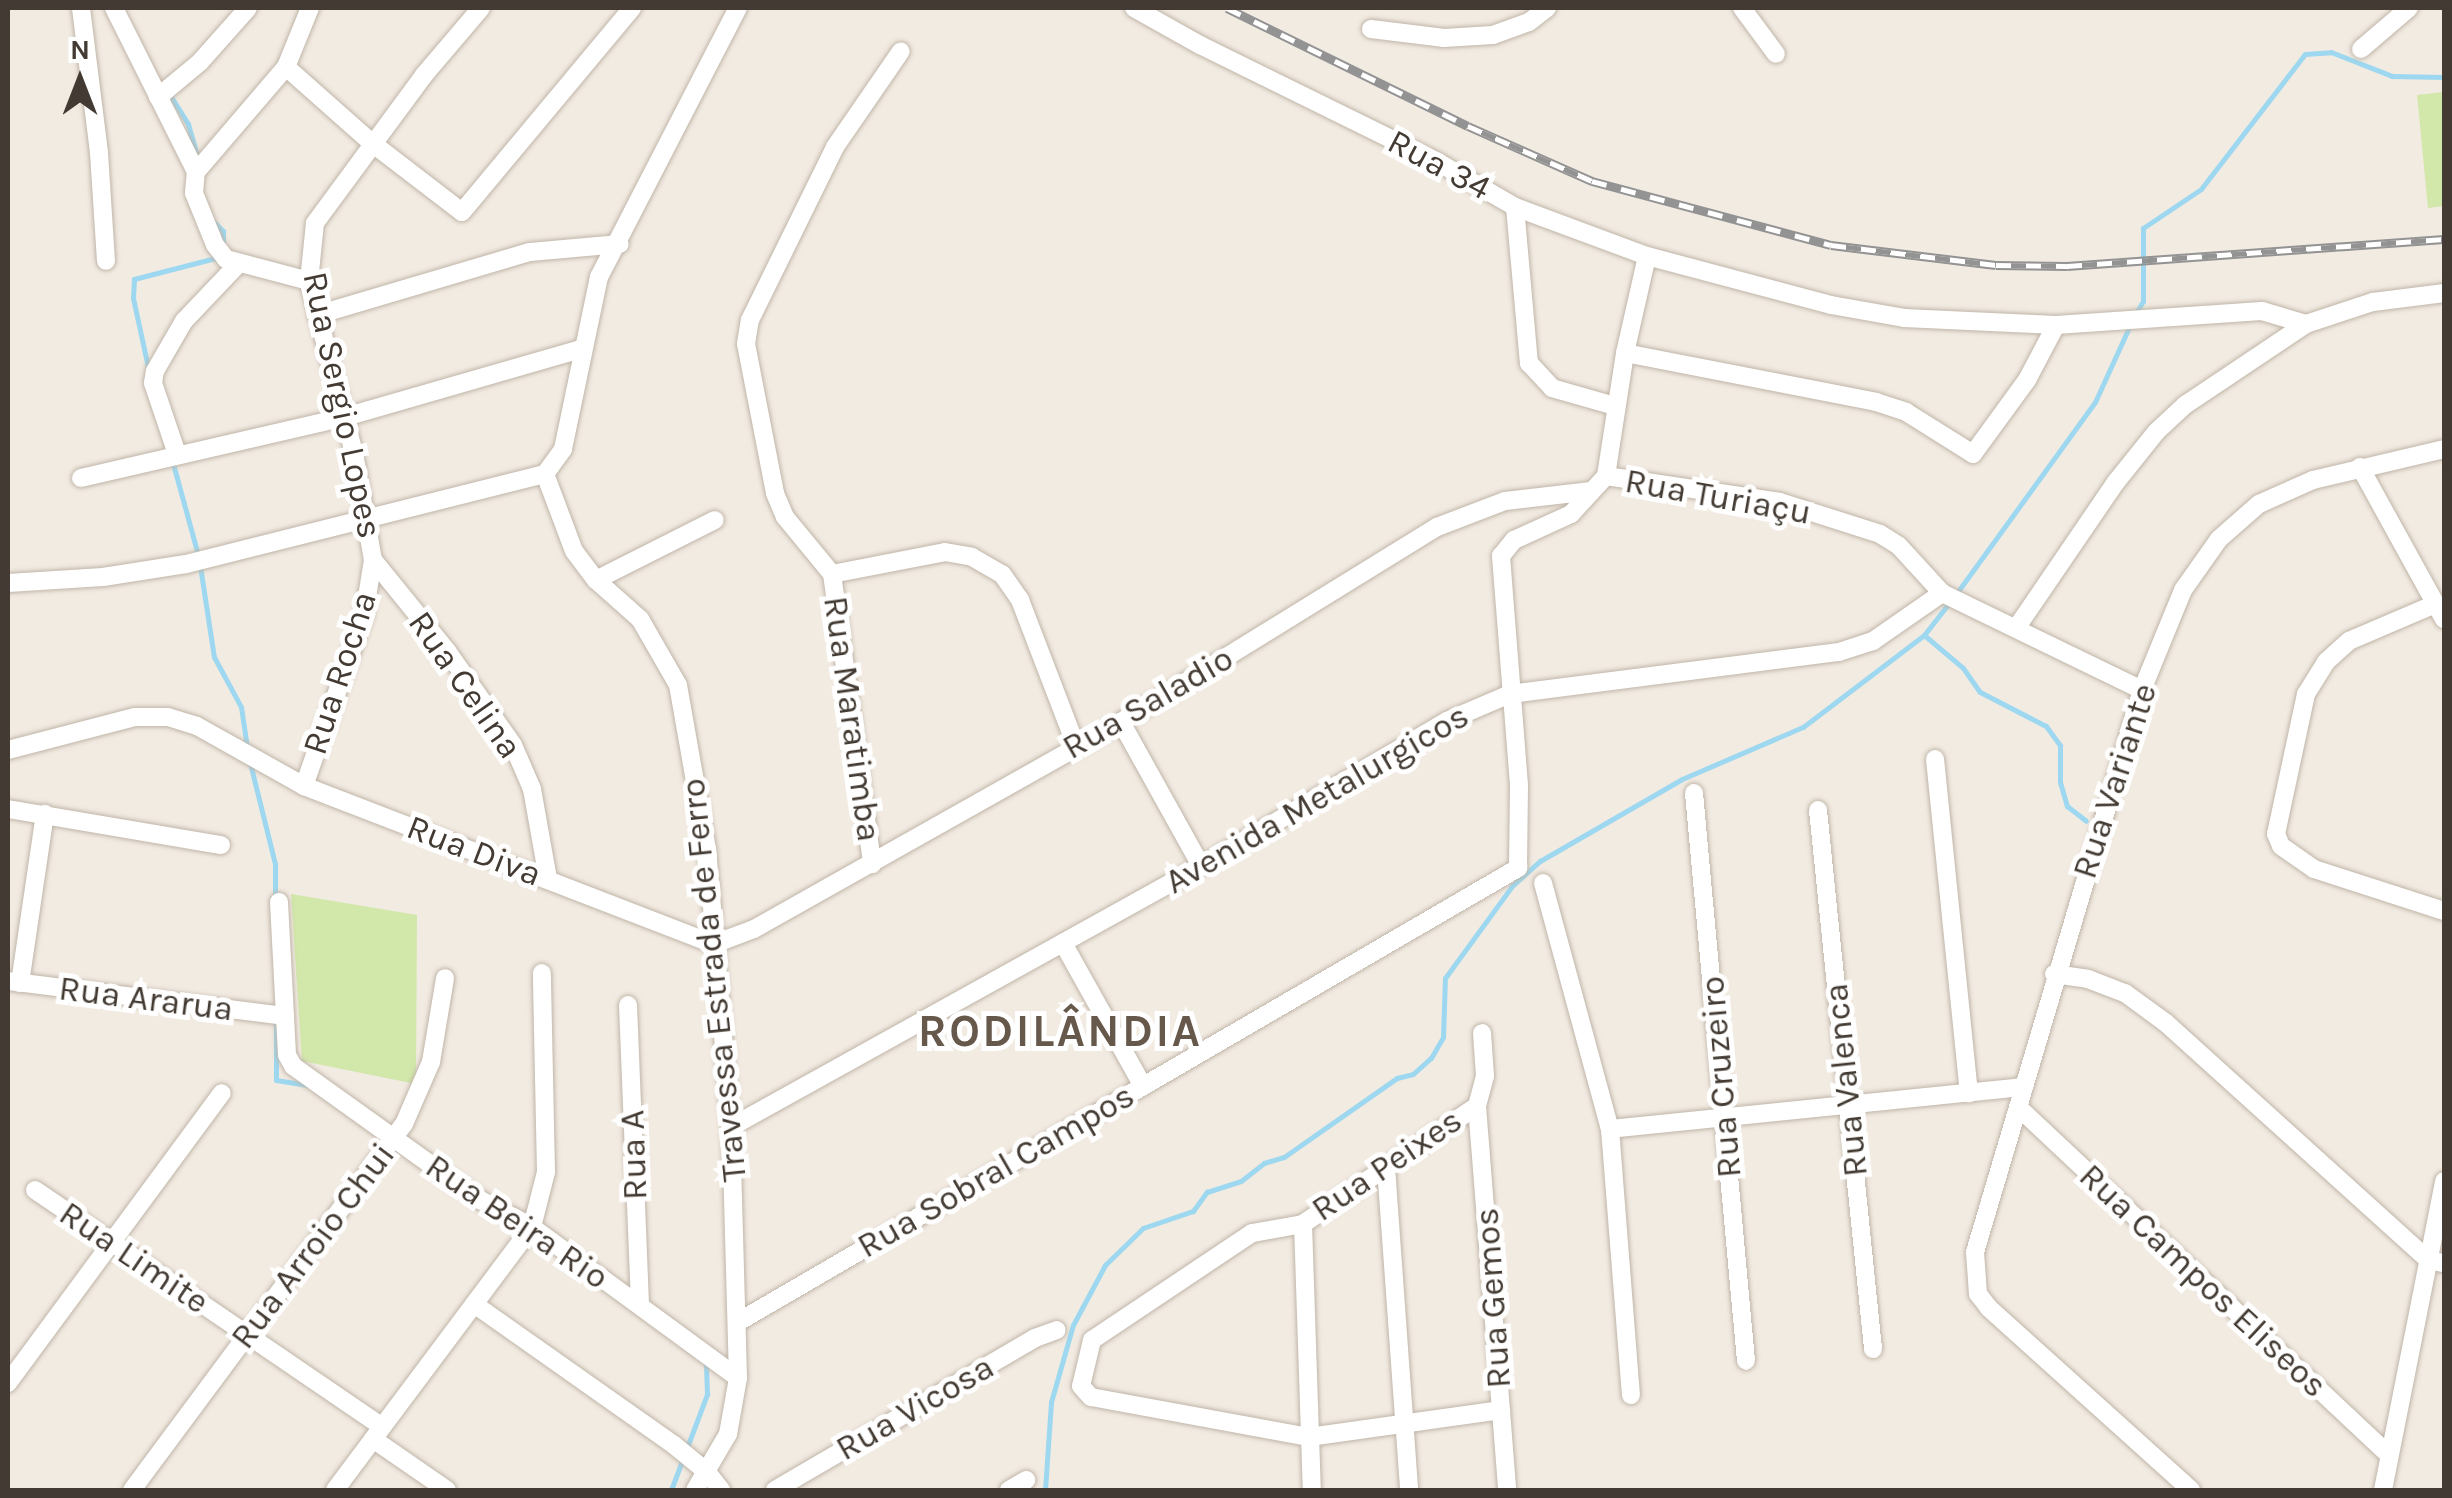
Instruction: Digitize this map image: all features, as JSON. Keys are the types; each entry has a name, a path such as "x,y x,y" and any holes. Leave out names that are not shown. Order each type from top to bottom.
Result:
{"street":[{"path":"81,8 99,152 106,262"},
{"path":"114,8 196,172 194,193 215,246 238,264 309,281"},
{"path":"158,97 200,62 248,8"},
{"path":"196,172 286,67 310,8"},
{"name":"Rua Sergio Lopes","path":"373,560 368,518 345,416 309,281 317,216 480,8"},
{"path":"286,67 372,143 462,212 632,8"},
{"path":"8,584 104,577 186,564 545,474 563,449 599,278 620,244 738,8"},
{"name":"Rua 34","path":"1134,8 1200,45 1436,161 1516,207 1529,364 1552,388 1615,406"},
{"path":"1372,29 1444,38 1493,35 1530,22 1547,8"},
{"path":"1742,8 1776,54"},
{"path":"2362,49 2409,8"},
{"path":"901,51 835,147 750,320 746,344 775,493 785,517 832,574 944,552 972,557 1002,574 1020,600 1076,746"},
{"path":"1516,207 1647,256 1832,306 1904,318 2056,326 2262,311 2306,324"},
{"path":"317,315 530,252 620,244"},
{"path":"1510,694 1501,556 1514,540 1571,514 1606,476 1615,406 1647,256"},
{"path":"170,456 154,384 155,371 184,321 238,264"},
{"path":"2017,627 2116,482 2156,432 2185,405 2306,324 2373,302 2444,292"},
{"path":"1625,353 1876,402 1906,412 1973,454 2027,380 2056,326"},
{"path":"81,478 345,416 581,349"},
{"name":"Rua Variante","path":"2192,1490 1990,1308 1978,1294 1973,1273 2054,974 2142,690 2184,590 2219,539 2259,504 2313,480 2444,449"},
{"path":"2360,468 2439,612 2350,641 2326,662 2306,694 2276,834 2281,846 2314,870 2444,911"},
{"name":"Travessa Estrada de Ferro","path":"545,474 574,551 596,580 640,619 678,685 707,849 731,1127 738,1378 728,1434 695,1490"},
{"name":"Rua Turiaçu","path":"1606,476 1780,502 1880,534 1899,546 1944,593 2142,690"},
{"name":"Rua Saladio","path":"714,944 754,930 1121,722 1438,528 1505,501 1591,491"},
{"path":"596,580 715,520"},
{"name":"Rua Rocha","path":"304,786 364,616 373,560"},
{"name":"Rua Celina","path":"373,560 448,651 513,745 532,789 548,879"},
{"name":"Rua Maratimba","path":"832,574 872,864"},
{"name":"Avenida Metalurgicos","path":"731,1127 1201,866 1447,721 1510,694 1839,652 1873,641 1944,593"},
{"name":"Rua Sobral Campos","path":"738,1322 1518,868 1520,785 1510,694"},
{"name":"Rua Diva","path":"8,750 135,717 168,717 239,749 304,786 714,944"},
{"path":"1121,722 1201,866"},
{"path":"1935,758 1968,1092"},
{"name":"Rua Cruzeiro","path":"1694,792 1746,1361"},
{"path":"8,809 221,846"},
{"name":"Rua Valenca","path":"1818,810 1872,1349"},
{"path":"14,982 45,814"},
{"path":"1543,883 1610,1130 1632,1395"},
{"name":"Rua Beira Rio","path":"279,902 287,1055 293,1066 480,1200 640,1305 738,1378"},
{"path":"1063,943 1143,1086"},
{"path":"335,1490 528,1232 546,1172 542,972"},
{"path":"2054,974 2088,979 2125,993 2166,1023 2436,1262"},
{"name":"Rua Arroio Chui","path":"132,1490 395,1139 421,1094 432,1062 445,978"},
{"name":"Rua Ararua","path":"14,982 285,1016"},
{"name":"Rua A","path":"628,1006 640,1305"},
{"name":"Rua Gemos","path":"1482,1033 1485,1076 1477,1106 1507,1490"},
{"path":"1610,1130 2023,1087"},
{"path":"8,1382 114,1244 222,1093"},
{"name":"Rua Peixes","path":"1309,1436 1090,1397 1081,1386 1092,1340 1252,1232 1303,1224 1477,1106"},
{"name":"Rua Campos Eliseos","path":"2018,1107 2389,1455"},
{"path":"1386,1168 1409,1490"},
{"path":"2383,1490 2436,1262 2444,1182"},
{"name":"Rua Limite","path":"35,1190 246,1334 447,1490"},
{"path":"1303,1224 1312,1490"},
{"path":"474,1304 674,1445 704,1469 721,1490"},
{"name":"Rua Vicosa","path":"775,1490 1036,1338 1057,1330"},
{"path":"1309,1436 1501,1410"},
{"path":"1009,1490 1026,1480"}],"green space":[{"path":"2444,92 2444,206 2428,208 2417,95"},
{"path":"291,894 417,915 416,1084 302,1061"}],"waterway":[{"path":"2136,313 2143,301 2143,228 2201,189 2305,54 2331,52 2392,76 2444,77"},
{"path":"170,95 188,124 199,162"},
{"path":"211,219 223,231 223,243"},
{"path":"149,372 133,298 134,279 219,257"},
{"path":"1956,594 2095,402 2131,323"},
{"path":"172,460 198,555"},
{"path":"200,566 214,657 241,707 247,747"},
{"path":"1045,1490 1051,1402 1073,1325 1105,1265 1143,1228 1193,1211 1207,1192 1241,1181 1264,1163 1284,1157 1397,1078 1413,1074 1431,1058 1443,1037 1445,978 1512,886 1540,861 1682,779 1803,727 1924,635 1949,603"},
{"path":"1924,635 1963,668 1980,692 2046,726 2060,745 2060,782 2067,806 2086,821"},
{"path":"250,763 275,864 275,899"},
{"path":"276,1020 276,1080 309,1085"},
{"path":"671,1490 707,1394 706,1361"}],"railway":[{"path":"1227,8 1468,126 1592,181 1831,245 1996,265 2067,266 2444,239"}],"district":[{"name":"RODILÂNDIA","path":"1060,1032"}]}
